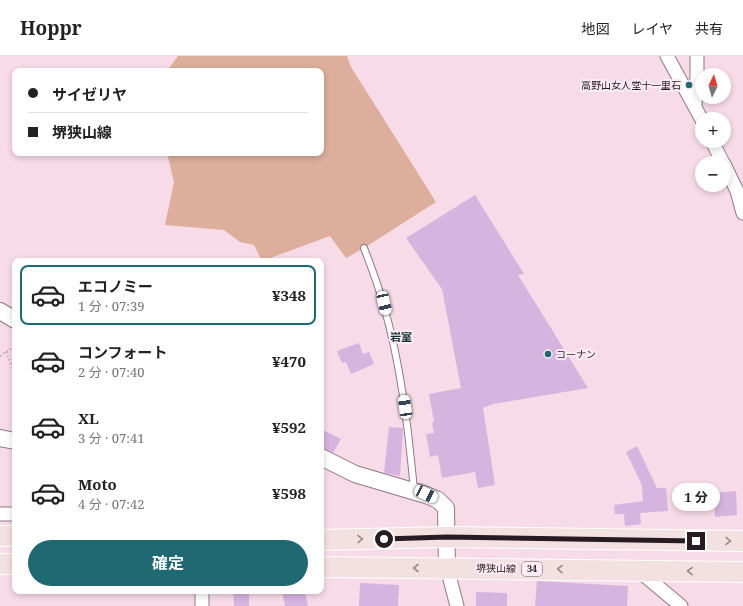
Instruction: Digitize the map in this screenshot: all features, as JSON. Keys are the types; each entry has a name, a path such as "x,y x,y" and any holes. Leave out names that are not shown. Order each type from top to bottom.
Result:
{"main road":[{"path":"0,536 12,536"},
{"path":"324,540 447,537 743,541"},
{"path":"0,564 12,564"},
{"name":"堺狭山線","path":"324,567 743,572"}],"street":[{"path":"667,56 698,112"},
{"path":"695,106 697,56"},
{"path":"731,179 737,191 743,212"},
{"path":"0,311 12,318"},
{"path":"0,438 12,440"},
{"path":"324,458 355,474 414,492 426,494 438,500 446,508 447,568 457,606"},
{"path":"0,514 12,514"},
{"path":"638,570 681,606"},
{"path":"202,594 202,606"}],"lane":[{"path":"364,248 384,303 401,379 409,436 414,492"}],"path":[{"path":"0,356 12,348"},
{"path":"6,352 12,367"}],"shaded area":[{"path":"178,56 347,56 351,67 436,202 346,258 330,236 270,258 260,258 254,245 240,242 224,230 165,225 174,182 168,156 324,156 324,68 169,68"}],"building":[{"path":"475,195 524,274 518,275 588,388 493,404 483,408 495,485 478,488 475,472 442,478 438,455 430,457 426,434 434,433 432,423 434,422 429,394 461,388 442,289 406,238"},
{"path":"359,343 363,354 369,352 374,364 351,374 346,362 342,363 337,351"},
{"path":"389,427 403,428 400,476 384,473"},
{"path":"324,430 341,439 333,453 324,448"},
{"path":"637,446 657,488 666,488 668,511 640,513 641,524 625,526 624,514 615,514 614,505 643,501 642,485 626,452"},
{"path":"736,491 737,515 715,517 714,493"},
{"path":"537,581 628,586 627,606 535,606"},
{"path":"360,583 399,585 398,606 359,606"},
{"path":"476,592 507,593 507,606 476,606"},
{"path":"233,594 249,594 249,606 234,606"},
{"path":"283,594 306,594 308,606 285,606"}],"place":[{"name":"高野山女人堂十一里石","path":"689,85"},
{"name":"コーナン","path":"548,354"}],"district":[{"name":"岩室","path":"401,337"}],"route":[{"path":"384,539 447,537 696,541"}]}
